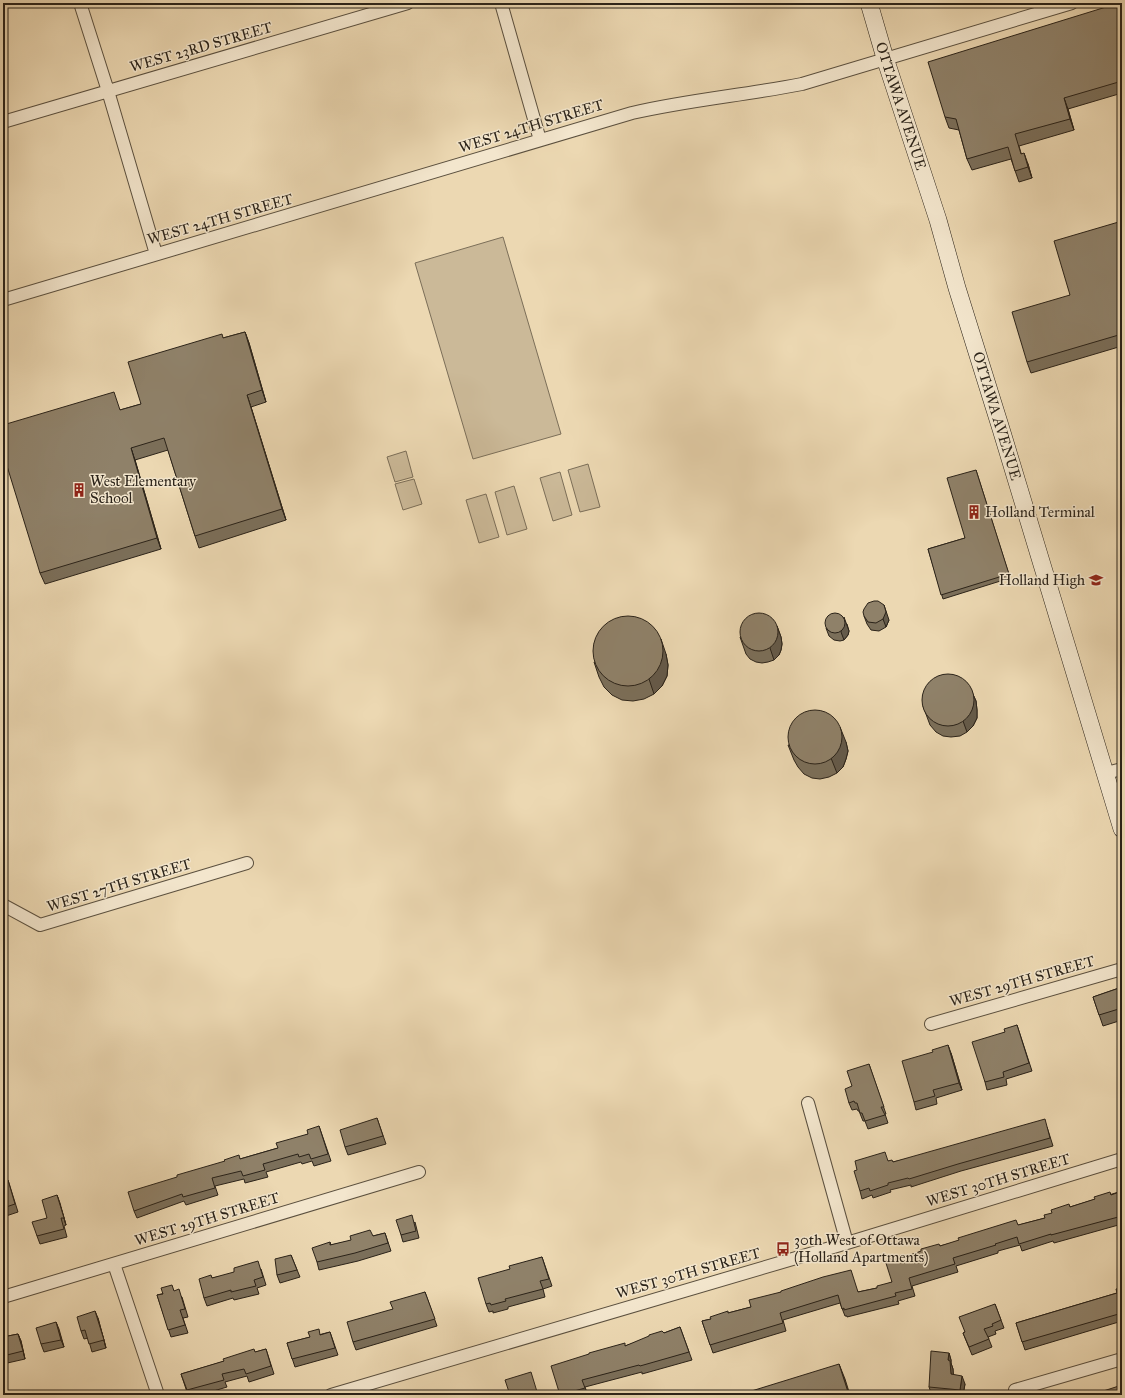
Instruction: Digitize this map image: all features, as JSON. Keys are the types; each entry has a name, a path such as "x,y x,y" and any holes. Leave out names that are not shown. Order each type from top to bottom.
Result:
{"street":[{"path":"80,3 108,91 156,254"},
{"name":"WEST 23RD STREET","path":"3,122 408,3"},
{"path":"501,3 540,140"},
{"name":"OTTAWA AVENUE","path":"869,3 885,58 938,220 957,288 1001,429 1114,771 1122,829"},
{"name":"WEST 24TH STREET","path":"3,300 632,113 661,106 802,84 1072,3"},
{"name":"WEST 27TH STREET","path":"3,905 40,925 247,863"},
{"name":"WEST 29TH STREET","path":"931,1024 1122,969"},
{"path":"808,1103 847,1243"},
{"name":"WEST 30TH STREET","path":"331,1395 847,1243 1122,1159"},
{"name":"WEST 29TH STREET","path":"3,1297 420,1172"},
{"path":"114,1264 158,1395"},
{"path":"1015,1390 1122,1359"}],"shaded area":[{"path":"503,237 561,434 473,459 415,263"},
{"path":"406,451 413,477 395,482 387,457"},
{"path":"588,464 600,507 580,512 568,470"},
{"path":"560,472 572,515 553,521 540,478"},
{"path":"414,479 422,504 403,510 395,484"},
{"path":"514,486 527,529 507,535 495,492"},
{"path":"486,494 499,537 479,543 466,500"}],"building":[{"path":"1122,3 1122,81 1064,98 1070,119 1015,134 1021,154 1024,153 1028,167 1015,171 1008,147 967,159 956,119 945,117 928,62"},
{"path":"1122,221 1122,334 1027,362 1012,312 1070,295 1054,241"},
{"name":"West Elementary School","path":"245,332 262,390 247,395 282,509 195,536 164,438 131,448 157,538 40,573 3,453 3,425 114,392 120,410 141,404 128,362 222,334 223,338"},
{"name":"Holland Terminal","path":"976,470 1009,574 941,595 928,549 965,538 947,478"},
{"path":"878,601 884,605 886,612 883,619 876,623 868,622 863,612 868,603"},
{"path":"755,613 763,613 773,618 777,625 777,639 773,646 763,651 755,651 745,646 743,643 740,636 740,628 745,618 748,616"},
{"path":"831,613 839,613 845,619 845,627 839,633 831,633 825,627 825,619"},
{"path":"628,616 641,619 653,626 660,638 663,651 660,664 653,676 641,683 628,686 615,683 603,676 596,664 593,651 596,638 603,626 615,619"},
{"path":"948,674 958,676 966,682 972,690 974,700 972,710 966,718 958,724 948,726 938,724 930,718 924,710 922,700 924,690 930,682 938,676"},
{"path":"810,710 820,710 830,714 838,722 842,732 842,742 838,752 830,760 820,764 810,764 800,760 792,752 788,742 788,732 792,722 800,714"},
{"path":"1122,987 1122,1008 1099,1015 1093,997"},
{"path":"1017,1025 1029,1063 1003,1072 1004,1077 985,1082 972,1042 1005,1032 1004,1029"},
{"path":"948,1045 959,1083 933,1090 935,1096 914,1102 902,1061 933,1052 932,1050"},
{"path":"869,1064 884,1107 881,1107 885,1115 865,1121 862,1113 860,1113 857,1103 854,1101 849,1103 845,1089 852,1086 847,1071"},
{"path":"377,1118 383,1136 345,1147 340,1130"},
{"path":"1045,1119 1050,1138 909,1179 888,1183 888,1185 870,1191 869,1188 860,1191 854,1171 857,1170 855,1161 885,1152 888,1161 892,1160 893,1162"},
{"path":"319,1126 328,1154 311,1159 309,1154 299,1157 298,1154 263,1164 265,1170 243,1176 241,1171 212,1178 215,1188 183,1197 182,1194 134,1211 128,1192 177,1177 177,1175 225,1161 224,1160 239,1155 240,1159 278,1148 276,1143 308,1134 307,1130"},
{"path":"8,1180 15,1204 3,1208 3,1182"},
{"path":"1122,1191 1122,1216 1051,1234 1019,1244 1017,1237 953,1258 955,1264 909,1278 912,1289 895,1293 896,1296 844,1310 844,1308 842,1309 838,1295 780,1313 783,1323 710,1345 702,1321 711,1319 710,1317 728,1311 728,1313 751,1307 749,1300 781,1292 823,1277 851,1270 858,1292 877,1288 877,1286 892,1282 885,1260 902,1255 903,1258 921,1251 921,1249 939,1244 940,1246 959,1240 958,1238 1016,1220 1018,1225 1045,1218 1044,1215 1052,1213 1051,1210 1069,1204 1070,1207 1095,1199 1094,1197 1110,1192 1111,1195"},
{"path":"57,1195 64,1218 61,1218 64,1229 37,1236 32,1222 47,1218 42,1200"},
{"path":"412,1215 416,1231 401,1235 396,1220"},
{"path":"370,1230 373,1236 385,1233 388,1243 317,1262 312,1248 330,1242 330,1245 351,1240 350,1236"},
{"path":"291,1255 297,1270 277,1275 275,1259"},
{"path":"542,1257 549,1279 540,1281 543,1289 505,1299 506,1301 491,1305 490,1303 486,1304 478,1278 510,1269 509,1266"},
{"path":"258,1261 263,1277 254,1280 256,1286 231,1292 231,1290 204,1298 199,1279 211,1275 212,1278 234,1272 234,1268"},
{"path":"172,1285 174,1291 179,1289 185,1309 180,1310 185,1325 168,1330 157,1295 163,1294 161,1288"},
{"path":"1122,1288 1122,1313 1022,1342 1016,1323 1117,1293 1116,1289"},
{"path":"425,1292 435,1319 353,1342 347,1322 393,1309 390,1302"},
{"path":"995,1304 1001,1320 992,1324 993,1326 984,1329 989,1339 969,1347 963,1333 965,1332 959,1317"},
{"path":"95,1311 104,1340 89,1344 85,1330 81,1331 77,1317"},
{"path":"56,1322 61,1340 41,1344 36,1328"},
{"path":"680,1327 689,1352 582,1380 585,1388 560,1395 551,1366 625,1343 625,1346 649,1335 662,1331 664,1333"},
{"path":"319,1329 320,1335 330,1332 335,1348 292,1359 287,1343 310,1337 308,1332"},
{"path":"18,1334 23,1351 3,1356 3,1337"},
{"path":"254,1349 255,1352 266,1349 271,1366 246,1374 244,1369 222,1374 224,1380 187,1390 181,1374 224,1361 223,1359"},
{"path":"931,1351 949,1353 948,1360 950,1361 951,1374 962,1376 960,1390 929,1387"},
{"path":"839,1364 849,1395 746,1395 745,1393"},
{"path":"531,1372 538,1395 510,1395 505,1380"},
{"path":"1122,1385 1122,1395 1090,1395 1094,1394"},
{"path":"448,1392 448,1395 436,1395"},
{"path":"463,1392 464,1395 454,1395"}],"place":[{"name":"West Elementary School","path":"79,490"},
{"name":"Holland Terminal","path":"974,512"},
{"name":"Holland High","path":"1096,580"},
{"name":"30th West of Ottawa (Holland Apartments)","path":"783,1249"}]}
